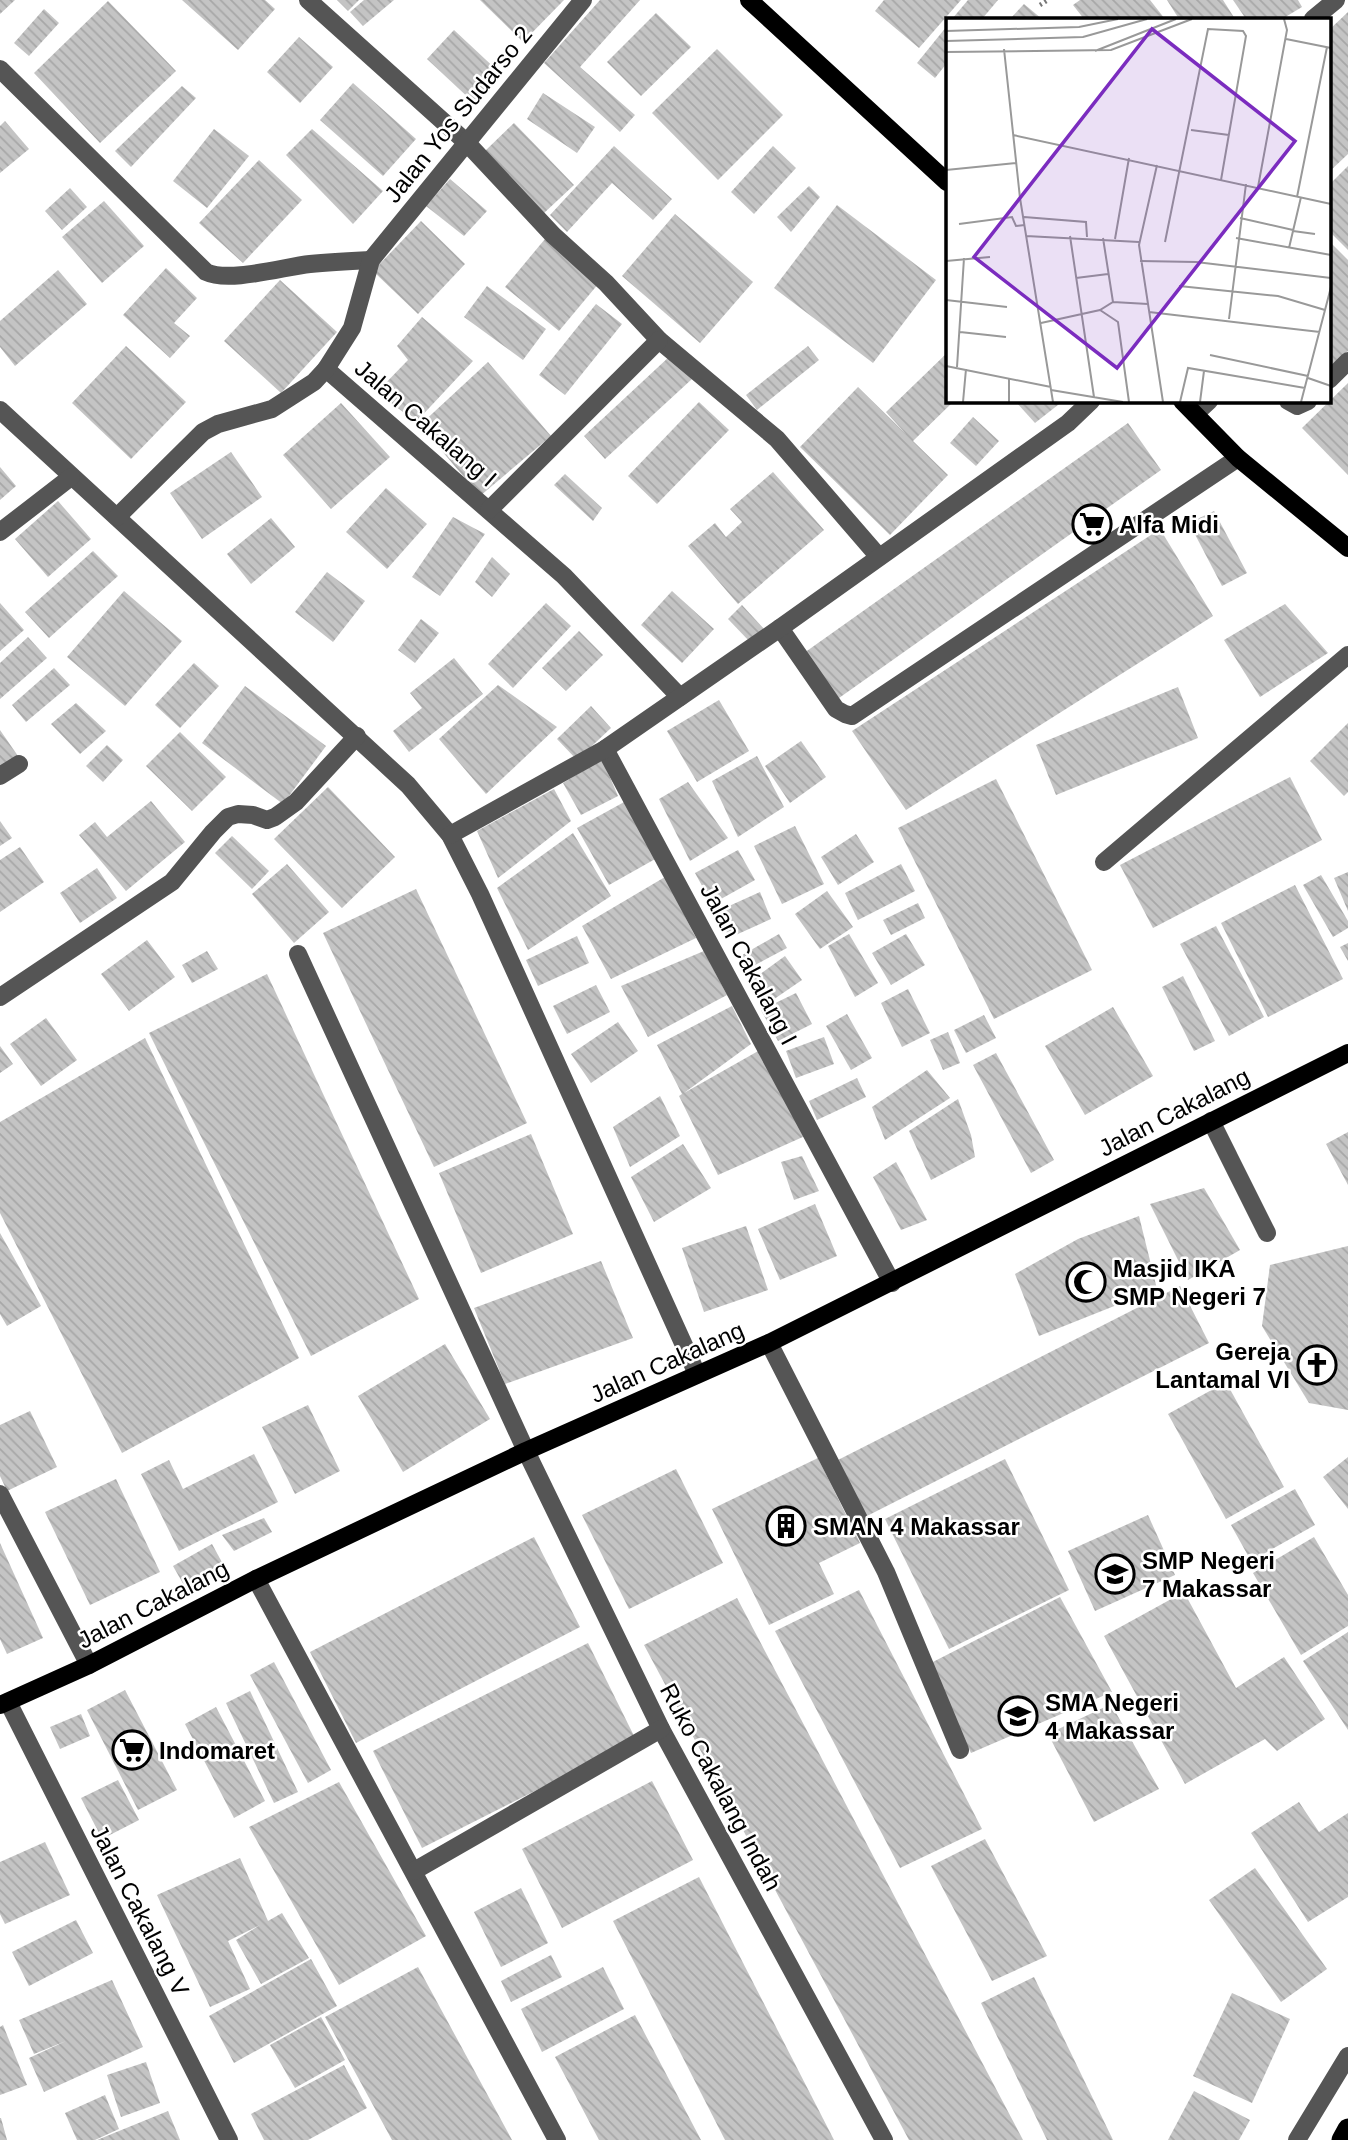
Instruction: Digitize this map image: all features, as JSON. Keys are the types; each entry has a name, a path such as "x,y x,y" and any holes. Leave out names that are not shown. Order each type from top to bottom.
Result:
{"highway":[{"path":"1342,2140 1348,2129"}],"main road":[{"path":"749,0 946,181"},
{"path":"1183,402 1238,458 1348,548"},
{"name":"Jalan Cakalang","path":"4,1703 89,1665 256,1579 526,1451 769,1343 1348,1053"}],"street":[{"path":"308,0 466,142 553,235 607,283 659,340 776,439 879,557"},
{"name":"Jalan Yos Sudarso 2","path":"371,260 583,0"},
{"path":"1314,18 1336,0"},
{"path":"0,69 213,276 371,260 352,328 326,369"},
{"path":"489,510 659,340"},
{"path":"1330,379 1348,361"},
{"name":"Jalan Cakalang I","path":"117,517 203,432 218,424 272,409 314,382 326,369 564,576 680,697"},
{"path":"450,835 605,749 1068,423 1090,402"},
{"path":"1195,414 1208,402"},
{"path":"1290,402 1297,406 1306,402"},
{"path":"0,410 357,736 408,785 450,835 480,894 697,1374"},
{"path":"780,628 836,709 852,716 1238,458"},
{"path":"0,532 71,477"},
{"path":"1104,862 1348,654"},
{"path":"0,997 172,882 228,817 238,814 253,815 267,820 296,802 357,736"},
{"name":"Jalan Cakalang I","path":"605,749 892,1283"},
{"path":"0,776 19,764"},
{"name":"Ruko Cakalang Indah","path":"298,954 526,1451 661,1729 884,2140"},
{"path":"1211,1121 1267,1233"},
{"path":"769,1343 886,1572 960,1750"},
{"path":"0,1494 89,1665"},
{"path":"256,1579 557,2140"},
{"name":"Jalan Cakalang V","path":"4,1703 229,2140"},
{"path":"414,1871 661,1729"},
{"path":"1297,2140 1348,2056"}],"path":[{"path":"1040,5 1048,0"}],"building":[{"path":"0,0 15,0 0,14"},
{"path":"182,0 265,0 275,9 238,50"},
{"path":"337,0 359,0 348,11"},
{"path":"364,0 394,0 363,26 350,12"},
{"path":"480,0 564,0 523,42"},
{"path":"600,0 640,0 580,67 635,115 620,132 544,63"},
{"path":"884,0 961,0 919,48 875,11"},
{"path":"968,0 998,0 983,18 953,18"},
{"path":"1080,0 1150,0 1164,18 1083,18 1073,5"},
{"path":"1167,0 1223,0 1234,18 1178,18"},
{"path":"1233,0 1298,0 1302,7 1284,18 1245,18"},
{"path":"108,1 176,71 100,143 34,73"},
{"path":"1024,4 1041,18 1011,18"},
{"path":"44,9 59,23 29,56 14,43"},
{"path":"1348,12 1348,154 1330,171 1330,29"},
{"path":"656,13 691,47 641,96 607,62"},
{"path":"946,27 946,64 935,78 917,63"},
{"path":"454,30 500,73 473,102 427,59"},
{"path":"299,37 333,67 300,103 267,72"},
{"path":"717,49 783,115 718,180 652,113"},
{"path":"353,83 416,139 383,176 320,120"},
{"path":"182,86 196,98 131,167 115,151"},
{"path":"543,93 595,127 577,153 527,119"},
{"path":"5,121 29,149 0,173 0,126"},
{"path":"514,123 574,185 543,214 483,153"},
{"path":"214,129 249,156 207,208 173,181"},
{"path":"312,129 383,191 353,224 286,155"},
{"path":"614,146 672,199 653,220 612,183 567,232 550,215"},
{"path":"773,146 796,168 754,214 731,192"},
{"path":"259,160 302,200 243,263 199,223"},
{"path":"1348,166 1348,250 1330,232 1330,184"},
{"path":"450,179 487,211 464,236 426,206"},
{"path":"809,186 820,197 791,232 777,217"},
{"path":"70,188 87,207 62,230 45,211"},
{"path":"104,201 144,246 102,283 62,237"},
{"path":"837,205 936,280 873,363 774,288"},
{"path":"675,214 753,282 700,343 622,276"},
{"path":"421,221 465,264 418,314 373,271"},
{"path":"545,239 599,283 559,331 505,287"},
{"path":"1330,242 1348,260 1348,351 1330,368"},
{"path":"166,268 197,298 174,323 190,336 170,358 123,315"},
{"path":"58,270 87,304 15,366 0,347 0,321"},
{"path":"280,280 337,332 281,393 224,341"},
{"path":"487,286 546,329 523,360 464,317"},
{"path":"596,304 622,324 565,395 539,375"},
{"path":"422,317 473,361 416,422 377,392 408,360 397,346"},
{"path":"126,346 186,402 131,459 72,403"},
{"path":"808,346 819,360 757,410 746,395"},
{"path":"946,354 946,402 953,402 913,441 948,475 890,535 800,447 858,387 906,434 886,412"},
{"path":"670,356 692,379 605,459 584,436"},
{"path":"488,362 551,436 480,496 420,425"},
{"path":"1348,383 1348,475 1302,428"},
{"path":"699,402 729,430 657,504 628,476"},
{"path":"1016,402 1062,402 1035,423"},
{"path":"341,403 390,457 331,509 283,455"},
{"path":"973,417 999,441 976,466 950,443"},
{"path":"1128,423 1161,470 839,698 804,653"},
{"path":"231,452 262,497 202,539 170,493"},
{"path":"0,467 16,486 0,500"},
{"path":"773,472 824,530 738,604 688,546 715,523 726,537 742,522 730,509"},
{"path":"565,474 602,508 593,521 554,485"},
{"path":"386,488 427,524 387,569 346,532"},
{"path":"58,501 91,539 48,577 15,539"},
{"path":"1214,511 1247,573 1222,586 1189,523"},
{"path":"453,517 485,534 440,596 412,577"},
{"path":"271,518 295,547 251,584 227,554"},
{"path":"1160,529 1213,616 906,810 852,731"},
{"path":"93,551 118,576 49,638 25,612"},
{"path":"492,557 510,574 492,597 475,582"},
{"path":"327,572 365,601 333,642 295,612"},
{"path":"124,591 182,641 125,706 67,657"},
{"path":"672,591 714,629 682,663 641,625"},
{"path":"0,603 24,630 0,651"},
{"path":"546,603 571,626 513,688 488,664"},
{"path":"1285,604 1328,653 1260,697 1224,640"},
{"path":"742,605 764,629 750,642 728,619"},
{"path":"421,619 439,633 415,663 398,650"},
{"path":"579,631 603,655 566,691 542,668"},
{"path":"28,637 47,658 0,699 0,663"},
{"path":"454,658 483,694 409,752 393,731 422,708 410,693"},
{"path":"194,663 219,686 180,728 155,705"},
{"path":"54,668 70,685 26,722 12,705"},
{"path":"498,685 557,727 486,794 439,739"},
{"path":"245,686 326,746 283,804 202,743"},
{"path":"1178,687 1198,738 1056,795 1036,745"},
{"path":"719,700 749,751 697,782 667,731"},
{"path":"76,703 106,731 80,754 51,724"},
{"path":"591,706 611,728 577,760 557,739"},
{"path":"1348,723 1348,792 1344,796 1310,761"},
{"path":"0,730 18,756 0,768"},
{"path":"180,732 226,777 192,811 146,766"},
{"path":"801,741 826,777 790,803 765,766"},
{"path":"107,745 123,760 103,782 86,766"},
{"path":"757,756 784,807 738,837 712,781"},
{"path":"602,759 618,796 581,815 563,783"},
{"path":"1290,777 1322,840 1153,928 1120,865"},
{"path":"996,779 1092,970 994,1019 898,828"},
{"path":"688,782 728,838 690,861 659,799"},
{"path":"328,787 395,857 342,908 274,839"},
{"path":"554,789 571,821 498,878 477,831"},
{"path":"151,801 185,842 126,891 79,835 95,822 107,837"},
{"path":"626,801 657,858 609,885 577,828"},
{"path":"0,821 12,838 0,846"},
{"path":"795,826 824,884 782,904 754,846"},
{"path":"573,833 611,896 528,950 497,888"},
{"path":"856,834 874,862 838,885 821,857"},
{"path":"232,836 269,871 252,889 215,853"},
{"path":"20,847 44,882 0,912 0,860"},
{"path":"738,850 755,880 712,904 695,873"},
{"path":"287,864 329,912 294,943 252,894"},
{"path":"901,864 915,891 858,920 845,893"},
{"path":"97,868 117,898 80,923 60,893"},
{"path":"1348,872 1348,911 1334,878"},
{"path":"1321,875 1348,921 1348,928 1333,937 1303,885"},
{"path":"665,877 696,938 611,979 582,926"},
{"path":"1295,885 1343,979 1268,1017 1221,923"},
{"path":"416,889 527,1123 434,1167 323,933"},
{"path":"827,891 853,927 820,949 795,914"},
{"path":"760,892 771,919 729,938 718,911"},
{"path":"918,903 925,918 891,935 883,920"},
{"path":"1216,926 1264,1017 1229,1036 1180,944"},
{"path":"779,934 787,948 744,971 737,958"},
{"path":"849,934 878,983 855,997 828,946"},
{"path":"906,934 925,965 891,985 872,953"},
{"path":"577,936 589,963 538,986 526,960"},
{"path":"147,940 175,977 129,1011 101,974"},
{"path":"1348,943 1348,961 1340,947"},
{"path":"207,951 218,969 192,983 182,965"},
{"path":"704,951 727,995 648,1037 621,986"},
{"path":"785,956 802,980 764,1006 748,983"},
{"path":"267,974 419,1299 311,1356 149,1033"},
{"path":"1183,976 1215,1041 1194,1051 1162,987"},
{"path":"596,985 610,1012 567,1034 553,1006"},
{"path":"908,989 930,1033 902,1047 881,1003"},
{"path":"796,993 812,1024 778,1041 761,1010"},
{"path":"732,1006 751,1044 684,1093 760,1050 805,1136 718,1175 657,1045"},
{"path":"1113,1007 1153,1076 1085,1115 1045,1046"},
{"path":"847,1014 872,1058 851,1070 826,1026"},
{"path":"984,1015 996,1038 966,1053 954,1030"},
{"path":"46,1018 77,1060 41,1086 10,1044"},
{"path":"618,1022 638,1051 591,1083 571,1054"},
{"path":"948,1032 960,1063 943,1070 930,1040"},
{"path":"824,1037 834,1064 796,1078 786,1051"},
{"path":"145,1038 299,1358 122,1453 0,1213 0,1122"},
{"path":"0,1046 13,1064 0,1073"},
{"path":"996,1053 1054,1160 1031,1173 973,1065"},
{"path":"927,1070 950,1098 885,1140 872,1107"},
{"path":"857,1078 866,1097 817,1120 809,1101"},
{"path":"660,1096 680,1136 630,1167 613,1127"},
{"path":"958,1099 971,1135 975,1157 931,1180 909,1131"},
{"path":"1348,1132 1348,1185 1326,1144"},
{"path":"531,1134 573,1234 481,1273 439,1173"},
{"path":"683,1144 711,1188 654,1222 631,1177"},
{"path":"802,1156 819,1191 794,1200 781,1162"},
{"path":"896,1162 927,1220 901,1230 873,1177"},
{"path":"1204,1188 1240,1250 1188,1280 1150,1204"},
{"path":"815,1204 837,1256 780,1280 758,1229"},
{"name":"Masjid IKA SMP Negeri 7","path":"1139,1216 1157,1289 1039,1336 1015,1274 1078,1239"},
{"path":"746,1226 768,1290 704,1312 682,1248"},
{"path":"0,1233 41,1306 7,1326 0,1314"},
{"name":"Gereja Lantamal VI","path":"1348,1246 1348,1410 1309,1403 1262,1326 1270,1265"},
{"path":"601,1261 633,1338 505,1384 474,1308"},
{"path":"1180,1286 1209,1343 865,1517 836,1461"},
{"path":"445,1344 490,1419 403,1472 358,1396"},
{"path":"1226,1382 1284,1487 1226,1519 1168,1414"},
{"path":"308,1405 340,1471 295,1494 262,1427"},
{"path":"30,1411 57,1467 7,1491 0,1476 0,1425"},
{"path":"254,1454 278,1502 179,1551 141,1474 169,1460 183,1489"},
{"path":"1348,1457 1348,1509 1323,1477"},
{"name":"SMAN 4 Makassar","path":"818,1458 860,1543 819,1563 834,1594 769,1625 712,1509"},
{"path":"1005,1459 1069,1590 949,1649 885,1519"},
{"path":"676,1469 723,1563 629,1609 582,1515"},
{"path":"116,1479 160,1572 90,1605 45,1512"},
{"path":"1295,1489 1315,1525 1251,1561 1231,1525"},
{"path":"1148,1515 1175,1575 1095,1611 1068,1551"},
{"path":"264,1518 272,1532 234,1551 222,1535"},
{"path":"534,1537 580,1627 356,1743 310,1652"},
{"path":"1314,1537 1348,1595 1348,1626 1301,1655 1253,1573"},
{"path":"0,1543 43,1638 7,1654 0,1639"},
{"path":"212,1544 224,1566 185,1587 173,1566"},
{"path":"859,1590 982,1829 900,1868 775,1631"},
{"path":"1184,1592 1236,1688 1284,1657 1325,1719 1277,1751 1265,1739 1185,1784 1104,1636"},
{"path":"1060,1597 1112,1692 971,1753 927,1665"},
{"path":"737,1598 1023,2140 909,2140 644,1645"},
{"path":"1348,1632 1348,1730 1303,1661"},
{"path":"588,1643 636,1740 422,1848 373,1751"},
{"path":"274,1662 331,1770 308,1783 250,1675"},
{"name":"Indomaret","path":"125,1690 177,1790 138,1810 87,1710"},
{"path":"250,1691 298,1792 274,1803 226,1703"},
{"path":"1111,1704 1159,1789 1094,1822 1048,1734"},
{"path":"216,1707 265,1801 234,1818 185,1724"},
{"path":"81,1714 90,1736 60,1749 50,1727"},
{"path":"118,1780 139,1820 102,1839 81,1798"},
{"path":"652,1781 693,1860 562,1928 522,1849"},
{"path":"339,1782 426,1936 339,1985 249,1827"},
{"path":"1299,1802 1319,1832 1348,1813 1348,1897 1308,1922 1251,1833"},
{"path":"985,1839 1047,1956 992,1981 931,1866"},
{"path":"45,1842 70,1895 5,1924 0,1914 0,1862"},
{"path":"240,1858 268,1921 282,1913 309,1958 261,1984 236,1940 260,1925 228,1941 250,1989 210,2007 157,1895"},
{"path":"1255,1868 1327,1969 1281,2002 1209,1900"},
{"path":"699,1877 834,2140 725,2140 613,1921"},
{"path":"521,1888 548,1943 501,1967 474,1912"},
{"path":"76,1920 93,1953 29,1986 12,1952"},
{"path":"551,1955 562,1977 511,2002 501,1981"},
{"path":"311,1959 337,2006 234,2063 209,2016"},
{"path":"418,1967 512,2140 392,2140 325,2017"},
{"path":"603,1967 624,2009 542,2052 521,2009"},
{"path":"1034,1977 1113,2140 1047,2140 981,2003"},
{"path":"112,1980 143,2047 44,2092 29,2058 66,2041 34,2054 19,2020"},
{"path":"1232,1993 1290,2019 1252,2103 1193,2076"},
{"path":"635,2015 701,2140 599,2140 555,2057"},
{"path":"321,2017 345,2060 295,2088 270,2045"},
{"path":"3,2025 27,2085 0,2095 0,2027"},
{"path":"146,2062 160,2103 121,2117 107,2075"},
{"path":"344,2065 367,2108 308,2140 264,2140 251,2114"},
{"path":"1194,2091 1250,2120 1239,2140 1168,2140"},
{"path":"105,2095 119,2129 95,2140 77,2140 65,2113"},
{"path":"168,2111 180,2140 97,2140"},
{"path":"1,2118 7,2140 0,2140"}],"place":[{"name":"Alfa Midi","path":"1092,524"},
{"name":"Masjid IKA SMP Negeri 7","path":"1086,1282"},
{"name":"Gereja Lantamal VI","path":"1317,1365"},
{"name":"SMAN 4 Makassar","path":"786,1526"},
{"name":"SMP Negeri 7 Makassar","path":"1115,1574"},
{"name":"SMA Negeri 4 Makassar","path":"1018,1716"},
{"name":"Indomaret","path":"132,1750"}]}
